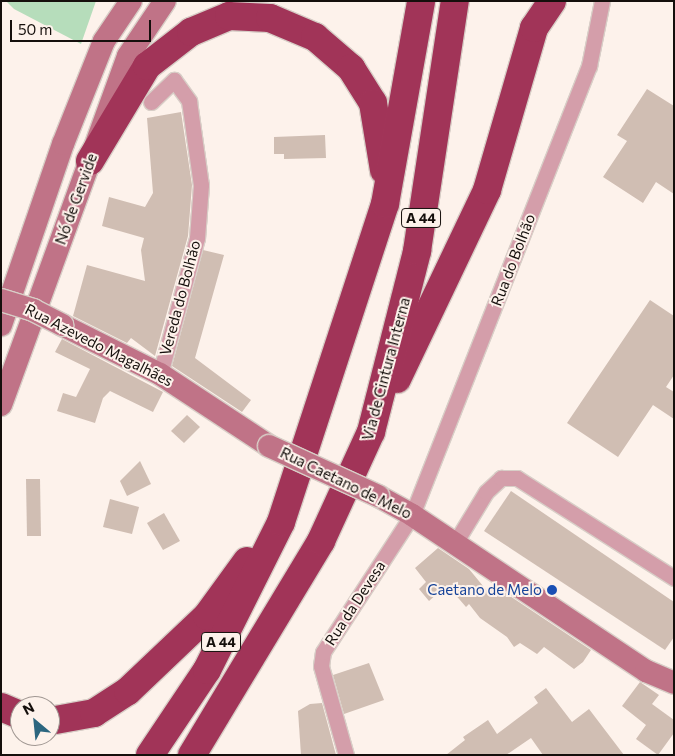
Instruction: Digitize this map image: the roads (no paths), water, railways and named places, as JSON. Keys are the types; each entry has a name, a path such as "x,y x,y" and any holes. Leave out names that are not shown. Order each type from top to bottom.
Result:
{"highway":[{"name":"A 44","path":"150,755 207,670 281,522 385,204 421,1"},
{"name":"Via de Cintura Interna","path":"192,755 204,744 321,541 371,432 416,251 454,1"},
{"path":"371,432 487,190 534,28 552,1"},
{"path":"90,161 147,66 191,32 229,16 270,18 315,37 351,68 372,103 383,155 385,204"},
{"path":"60,719 94,713 128,691 207,616 281,522"}],"main road":[{"name":"Nó de Gervide","path":"1,325 63,144 104,42 131,1"},
{"name":"Nó de Gervide","path":"1,405 128,56 165,1"},
{"name":"Rua Azevedo Magalhães","path":"1,300 33,310 160,374 269,446"},
{"name":"Rua Caetano de Melo","path":"269,446 378,496 412,515 646,671 674,683"}],"street":[{"name":"Rua do Bolhão","path":"412,515 589,66 602,1"},
{"name":"Vereda do Bolhão","path":"152,102 174,80 189,101 201,185 198,238 160,374"},
{"path":"455,543 486,492 501,478 517,478 674,578"},
{"name":"Rua da Devesa","path":"346,755 321,666 323,652 412,515"}],"place":[{"name":"Caetano de Melo","path":"552,590"}]}
